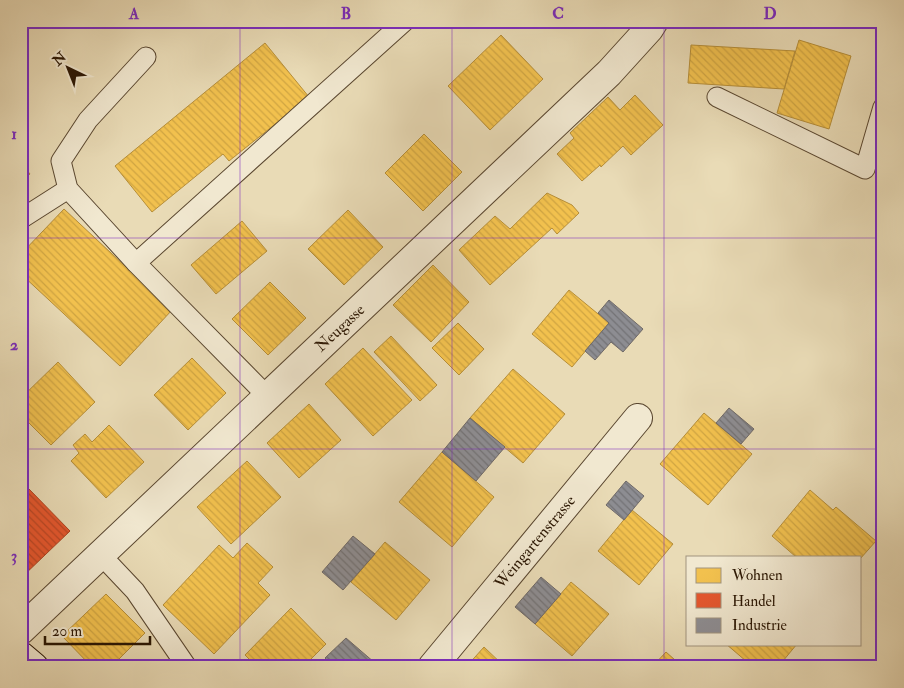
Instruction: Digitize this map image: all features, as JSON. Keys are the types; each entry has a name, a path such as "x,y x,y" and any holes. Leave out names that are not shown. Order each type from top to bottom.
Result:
{"street":[{"name":"Neugasse","path":"21,630 609,73 654,21"},
{"name":"Weingartenstrasse","path":"432,667 638,418"},
{"path":"21,656 34,667"}],"lane":[{"path":"136,263 405,21"},
{"path":"146,57 88,120 61,161 68,189 136,263 267,396"},
{"path":"717,98 865,169 883,107"},
{"path":"21,219 68,189"},
{"path":"100,554 135,591 187,667"}],"path":[{"path":"794,21 883,24"}],"building: Wohnen":[{"path":"501,35 543,79 490,130 448,86"},
{"path":"799,40 851,56 829,129 777,113"},
{"path":"265,43 309,97 229,161 223,154 152,212 115,166"},
{"path":"691,45 795,51 784,89 688,83"},
{"path":"635,95 663,125 631,155 623,146 601,167 600,165 582,181 557,154 574,138 570,133 608,97 620,110"},
{"path":"424,134 462,172 423,211 385,173"},
{"path":"21,163 30,174 21,181"},
{"path":"547,193 572,205 579,213 557,234 552,228 490,285 459,250 495,216 510,229"},
{"path":"64,209 172,310 120,366 21,274 21,254"},
{"path":"348,210 383,247 344,285 308,249"},
{"path":"242,221 267,251 216,294 191,265"},
{"path":"433,265 469,302 431,342 393,305"},
{"path":"270,282 306,318 268,355 232,319"},
{"path":"569,290 609,323 572,367 532,334"},
{"path":"458,323 484,349 459,375 432,348"},
{"path":"391,336 437,385 420,401 374,352"},
{"path":"363,348 412,400 373,436 325,384"},
{"path":"192,358 226,393 188,430 154,395"},
{"path":"58,362 95,402 51,445 21,415 21,398"},
{"path":"513,369 565,414 523,463 470,418"},
{"path":"309,404 341,440 299,478 267,443"},
{"path":"704,413 752,454 708,505 660,464"},
{"path":"109,425 144,462 106,498 71,461 79,453 73,445 85,434 92,442"},
{"path":"442,452 494,497 452,547 399,502"},
{"path":"247,461 281,497 231,544 197,507"},
{"path":"810,490 833,510 836,507 876,541 862,557 795,556 772,536"},
{"path":"632,510 673,544 639,585 598,551"},
{"path":"385,542 430,580 396,620 351,582"},
{"path":"247,543 273,567 258,583 270,595 214,654 163,605 219,545 233,558"},
{"path":"571,582 609,614 572,656 535,624"},
{"path":"106,594 145,633 111,667 92,667 62,636"},
{"path":"291,608 326,644 303,667 257,667 245,655"},
{"path":"728,646 795,646 778,667 753,667"},
{"path":"484,647 505,667 466,667"},
{"path":"666,652 683,667 652,667"}],"building: Handel":[{"path":"29,489 70,531 21,578 21,496"}],"building: Industrie":[{"path":"609,300 643,329 623,352 611,342 595,360 585,351 609,323 598,313"},
{"path":"729,408 754,429 741,444 716,423"},
{"path":"470,418 505,447 476,481 442,452"},
{"path":"626,481 644,496 624,520 606,505"},
{"path":"353,536 375,554 343,590 322,572"},
{"path":"541,577 561,594 535,624 515,607"},
{"path":"346,638 375,663 372,667 334,667 325,658"}]}
